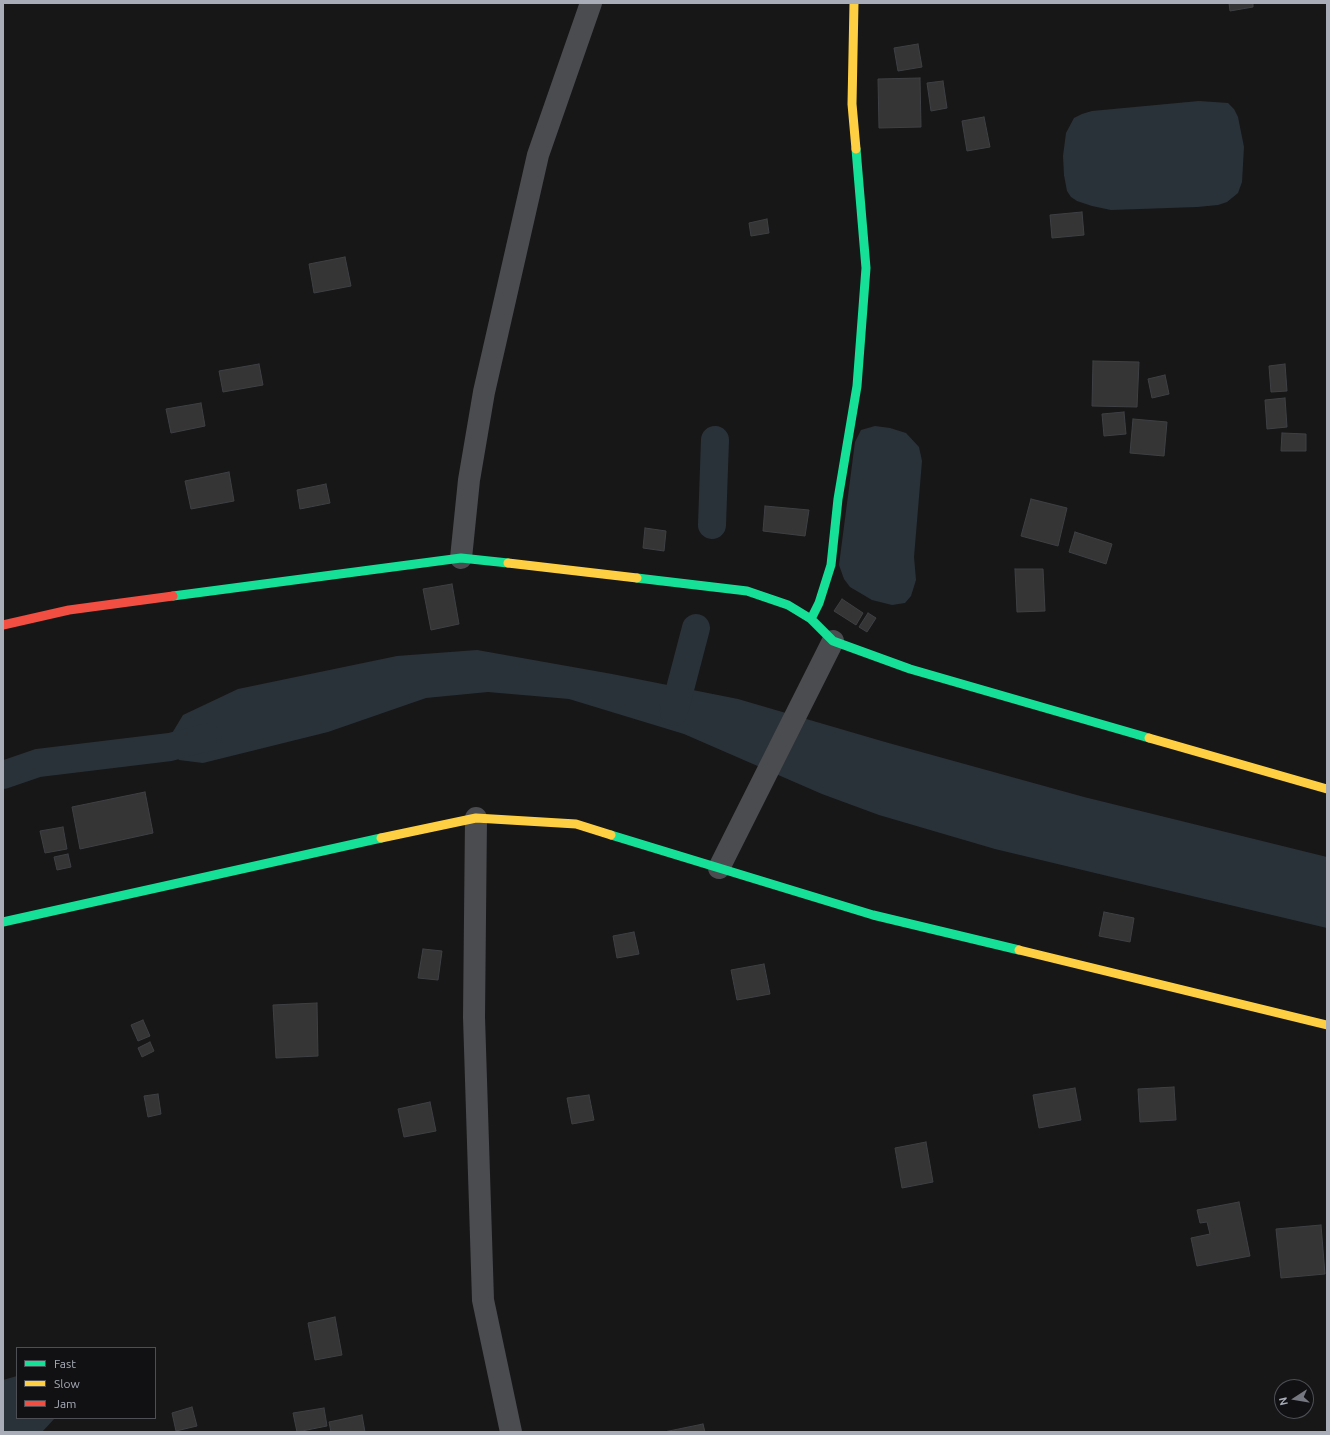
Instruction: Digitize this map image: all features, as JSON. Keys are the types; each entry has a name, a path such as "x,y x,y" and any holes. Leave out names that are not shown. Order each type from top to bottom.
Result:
{"street":[{"path":"461,558 470,480 484,392 538,155 591,3"},
{"path":"811,619 819,603 831,565 838,499 857,386 866,268 852,104 854,3"},
{"path":"3,625 69,610 461,558 747,590 788,605 811,619 833,642 910,669 1327,789"},
{"path":"719,868 833,642"},
{"path":"476,818 474,1017 483,1300 511,1432"},
{"path":"3,922 302,855 476,818 576,824 873,915 1327,1025"}],"shaded area":[{"path":"1199,101 1228,103 1234,109 1238,117 1244,147 1242,182 1238,193 1227,202 1218,205 1197,207 1111,210 1092,206 1077,201 1071,197 1067,191 1063,156 1066,133 1074,118 1092,111"},
{"path":"875,426 890,428 906,433 919,447 922,461 914,557 916,580 911,596 905,603 892,605 872,600 850,587 844,579 839,565 855,442 861,430"},
{"path":"477,650 612,674 738,699 885,742 1084,797 1327,857 1327,928 995,849 879,815 822,794 684,734 569,699 488,692 426,698 328,732 203,763 179,760 170,747 171,735 183,715 238,689 397,656"},
{"path":"16,1376 16,1419 54,1419 42,1432 3,1432 3,1380"}],"building":[{"path":"1229,3 1253,3 1253,7 1230,11"},
{"path":"918,44 922,67 898,71 894,48"},
{"path":"920,78 921,127 879,128 878,79"},
{"path":"943,81 947,108 931,111 927,83"},
{"path":"984,117 990,147 967,151 962,121"},
{"path":"1082,212 1084,235 1052,238 1050,215"},
{"path":"767,219 769,233 751,236 749,223"},
{"path":"345,257 351,286 314,293 309,264"},
{"path":"1093,361 1139,362 1137,407 1092,406"},
{"path":"259,364 263,385 223,392 219,371"},
{"path":"1285,364 1287,391 1271,392 1269,366"},
{"path":"1165,375 1169,394 1152,398 1148,379"},
{"path":"1285,398 1287,427 1267,429 1265,400"},
{"path":"201,403 205,426 171,433 166,409"},
{"path":"1124,412 1126,434 1104,436 1102,414"},
{"path":"1133,419 1167,422 1164,456 1130,453"},
{"path":"1282,433 1306,434 1306,451 1281,451"},
{"path":"229,472 234,501 191,509 185,481"},
{"path":"326,484 330,503 300,509 297,490"},
{"path":"1031,499 1067,508 1058,546 1021,536"},
{"path":"765,506 809,510 805,536 763,531"},
{"path":"645,528 666,531 664,551 643,548"},
{"path":"1075,532 1112,544 1106,564 1069,552"},
{"path":"1015,569 1043,569 1045,611 1017,612"},
{"path":"452,584 459,624 431,630 423,589"},
{"path":"842,599 863,613 856,625 834,611"},
{"path":"868,613 876,618 867,632 859,627"},
{"path":"145,792 153,833 80,849 72,807"},
{"path":"63,827 67,849 45,853 40,831"},
{"path":"68,854 71,867 57,870 54,857"},
{"path":"1104,912 1134,918 1130,942 1099,936"},
{"path":"634,932 639,954 617,958 613,936"},
{"path":"423,949 442,951 438,980 418,978"},
{"path":"764,964 770,994 737,1000 731,970"},
{"path":"317,1003 318,1056 276,1058 273,1005"},
{"path":"143,1020 150,1036 138,1041 131,1025"},
{"path":"150,1042 154,1051 142,1057 138,1048"},
{"path":"1174,1087 1176,1120 1140,1122 1138,1089"},
{"path":"1075,1088 1081,1120 1039,1128 1033,1095"},
{"path":"158,1094 161,1114 148,1117 144,1096"},
{"path":"589,1095 594,1120 572,1124 567,1098"},
{"path":"430,1102 436,1131 404,1137 398,1109"},
{"path":"926,1142 933,1182 902,1188 895,1148"},
{"path":"1239,1202 1250,1256 1197,1266 1191,1238 1210,1234 1207,1222 1200,1223 1197,1210"},
{"path":"1321,1225 1325,1274 1281,1278 1276,1229"},
{"path":"335,1317 342,1355 315,1360 308,1323"},
{"path":"192,1407 197,1426 176,1431 172,1413"},
{"path":"324,1408 327,1426 297,1432 293,1413"},
{"path":"362,1415 365,1432 331,1432 329,1422"},
{"path":"703,1424 705,1432 664,1432"}],"waterway":[{"path":"712,525 715,440"},
{"path":"674,712 696,628"},
{"path":"3,775 38,763 170,747 208,737"}],"traffic: fast":[{"path":"811,619 819,603 831,565 838,499 857,386 866,268 856,149"},
{"path":"173,596 461,558 508,563"},
{"path":"637,578 747,591 788,605 811,619 833,641 910,669 1149,738"},
{"path":"611,835 873,915 1019,950"},
{"path":"3,922 381,838"}],"traffic: slow":[{"path":"854,3 852,104 856,149"},
{"path":"508,563 637,578"},
{"path":"1149,738 1327,789"},
{"path":"381,838 476,818 576,824 611,835"},
{"path":"1019,950 1327,1025"}],"traffic: jam":[{"path":"3,625 69,610 173,596"}]}
